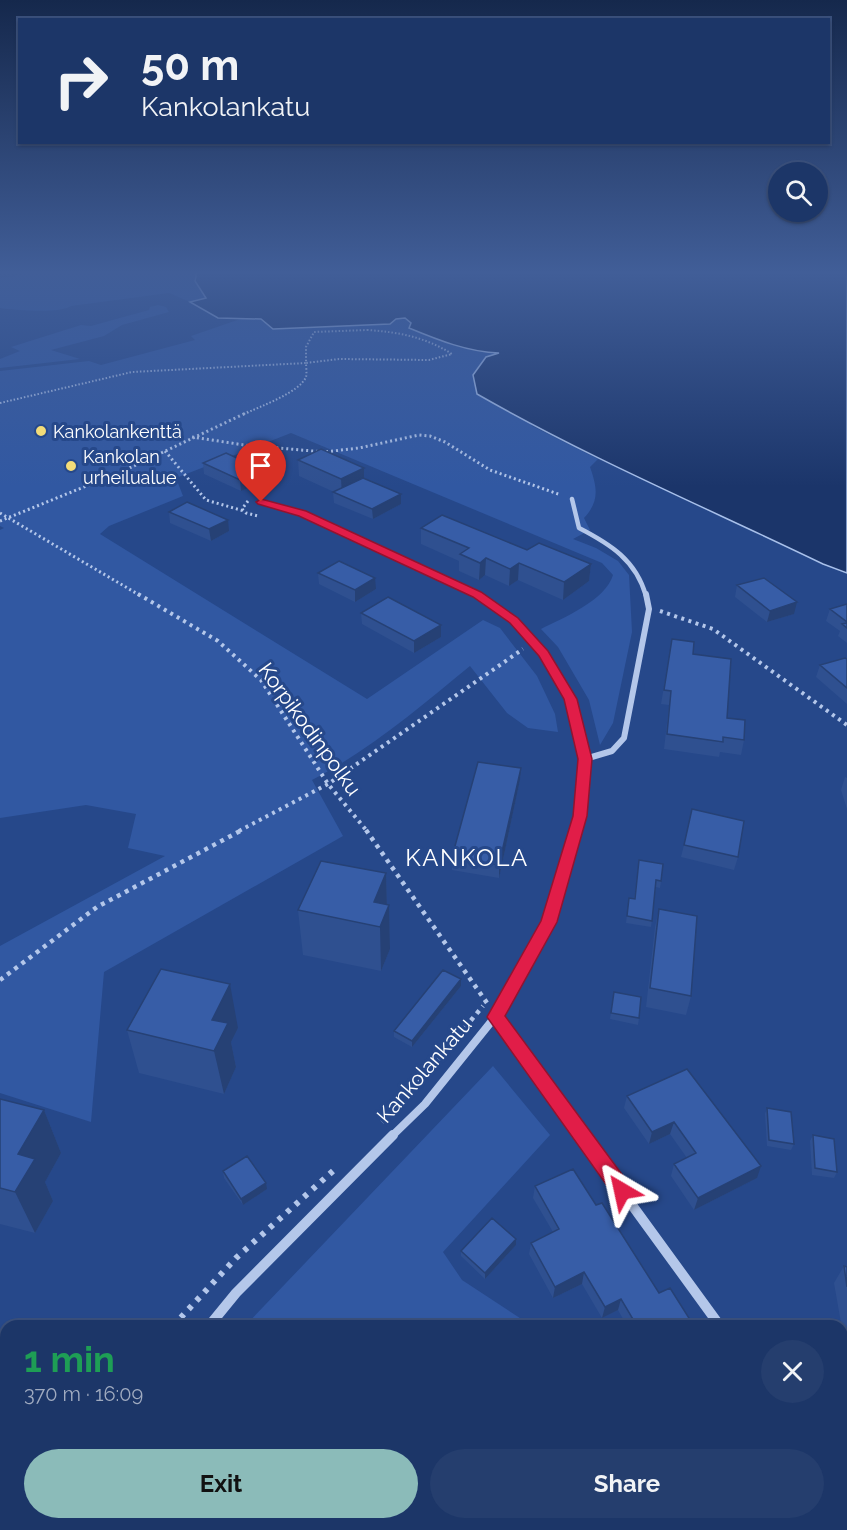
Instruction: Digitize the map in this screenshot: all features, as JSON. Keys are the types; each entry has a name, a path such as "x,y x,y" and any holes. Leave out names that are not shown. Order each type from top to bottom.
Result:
{"street":[{"path":"572,499 579,528 622,553 639,573 646,589 649,609 624,738 612,751 585,759"},
{"name":"Kankolankatu","path":"213,1320 236,1293 340,1186 425,1104 495,1017 549,922 580,816 585,759 571,699 544,654 514,620 477,594 356,537 303,513 261,502"},
{"path":"495,1017 716,1320"}],"path":[{"path":"0,521 121,472 191,436 278,399 301,384 306,376 307,343"},
{"path":"0,403 132,372 306,363 339,358 400,360 447,357 452,354 428,343"},
{"path":"191,436 244,445 324,452 359,448 419,435 430,436 445,442 490,470 572,499"},
{"path":"165,451 206,500 253,515 265,516"},
{"path":"244,511 244,504 250,498"},
{"name":"Korpikodinpolku","path":"0,513 218,641 261,680 328,784 357,817 495,1017"},
{"path":"649,609 668,612 713,628 847,725"},
{"path":"518,640 532,655"},
{"path":"0,980 97,908 328,784 525,647"},
{"path":"379,1125 411,1092 492,992"},
{"path":"179,1320 236,1258 339,1165"}],"shaded area":[{"path":"22,343 76,343 51,350 80,359 0,368 0,359 20,351 11,347"},
{"path":"182,343 450,343 471,350 501,353 532,426 598,459 590,467 595,487 595,500 584,518 590,530 573,539 596,548 618,561 629,575 632,632 613,723 600,745 589,700 558,647 541,629 572,614 602,592 613,575 602,563 291,433 176,478 183,496 109,526 100,534 367,699 483,620 500,628 537,676 555,714 558,732 528,728 507,713 470,666 374,742 312,780 343,836 104,972 91,1122 0,1093 0,946 165,856 128,848 136,814 86,805 0,818 0,530 4,528 0,526 0,371 89,361 101,365"},
{"path":"449,343 847,343 847,573 823,564 605,461 477,394 473,375 486,357 499,353"},
{"path":"493,1066 550,1135 443,1252 462,1280 523,1320 251,1320"}],"building":[{"path":"321,449 364,468 341,479 298,460"},
{"path":"226,453 263,470 240,480 203,463"},
{"path":"363,478 401,494 372,509 333,492"},
{"path":"187,502 228,520 209,529 169,512"},
{"path":"442,515 527,550 539,543 591,564 564,582 519,563 510,569 486,558 480,563 460,554 469,548 421,528"},
{"path":"339,561 375,578 355,590 318,573"},
{"path":"764,578 797,602 770,611 737,585"},
{"path":"388,597 441,625 414,641 361,613"},
{"path":"847,604 847,622 830,609"},
{"path":"672,639 694,642 693,654 731,659 727,718 745,720 744,740 723,737 723,742 667,734 671,691 664,690"},
{"path":"847,659 847,688 820,665"},
{"path":"478,762 521,768 499,865 452,857"},
{"path":"692,809 744,821 738,857 684,845"},
{"path":"639,860 663,864 661,881 656,880 652,921 627,916 629,898 635,899"},
{"path":"321,861 386,873 374,902 389,905 380,927 298,910"},
{"path":"659,909 697,916 691,996 650,988"},
{"path":"161,969 230,984 212,1020 228,1023 214,1051 127,1030"},
{"path":"443,970 461,979 412,1041 394,1031"},
{"path":"614,992 641,997 639,1018 611,1013"},
{"path":"687,1069 761,1166 698,1198 674,1164 696,1153 674,1122 652,1132 627,1096"},
{"path":"0,1099 44,1110 18,1154 35,1159 15,1192 0,1188"},
{"path":"767,1108 791,1112 794,1144 769,1140"},
{"path":"813,1135 834,1139 837,1172 815,1168"},
{"path":"247,1156 266,1183 241,1199 223,1171"},
{"path":"573,1169 596,1205 602,1203 659,1293 670,1288 690,1320 633,1320 621,1299 605,1307 584,1272 555,1287 531,1243 559,1229 535,1186"},
{"path":"492,1218 516,1239 485,1273 461,1251"},
{"path":"844,1266 847,1267 847,1287"}],"place":[{"name":"Kankolankenttä","path":"41,431"},
{"name":"Kankolan urheilualue","path":"71,466"}],"district":[{"name":"KANKOLA","path":"467,857"}],"route":[{"path":"261,502 303,513 477,594 514,620 544,654 571,699 585,759 580,816 549,922 495,1017 622,1191"}]}
